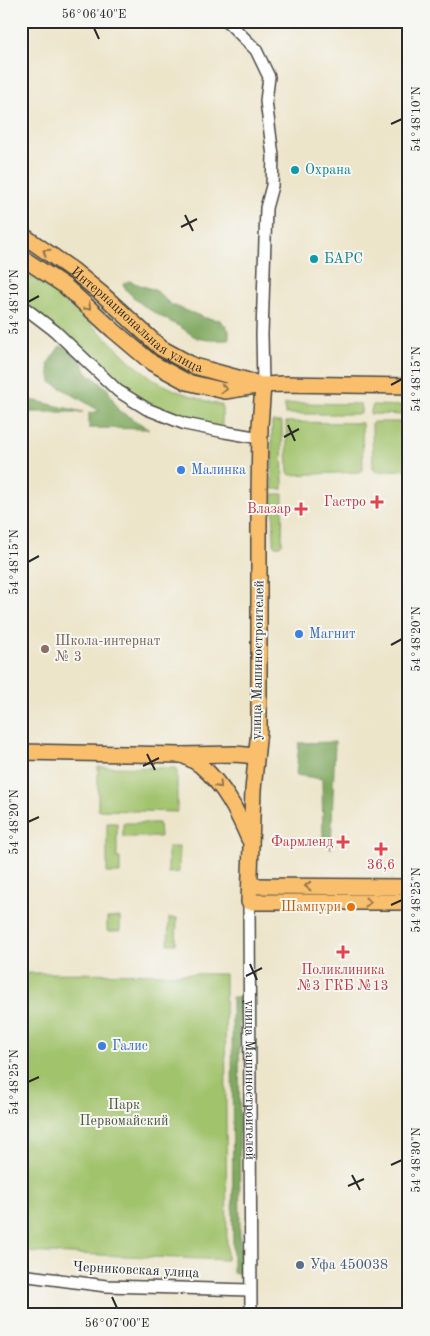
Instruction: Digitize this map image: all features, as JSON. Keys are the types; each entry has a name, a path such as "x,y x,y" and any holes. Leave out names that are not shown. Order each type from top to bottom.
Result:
{"main road":[{"name":"Интернациональная улица","path":"21,234 74,271 161,348 194,366 263,385"},
{"name":"Интернациональная улица","path":"21,257 65,286 152,363 187,382 225,391 283,384 409,386"},
{"name":"улица Машиностроителей","path":"249,902 259,730 260,438 263,385"},
{"path":"21,752 235,754 256,756"},
{"path":"182,755 199,764 223,788 237,811 251,842"},
{"path":"250,886 409,887"},
{"path":"249,902 409,902"}],"street":[{"name":"улица Машиностроителей","path":"227,21 256,50 269,77 266,101 273,156 272,186 266,208 262,334 263,385"},
{"path":"21,305 55,331 118,391 148,409 185,424 260,438"},
{"name":"улица Машиностроителей","path":"249,902 251,1315"},
{"name":"Черниковская улица","path":"21,1275 106,1286 250,1290"}],"green space":[{"path":"21,270 50,290 101,333 132,363 158,382 177,391 222,405 222,427 201,424 154,407 131,394 21,301"},
{"path":"129,281 157,291 170,304 205,318 220,320 229,330 229,340 206,340 194,336 141,304 127,291 123,284"},
{"path":"60,346 71,350 83,363 86,372 107,388 118,410 149,429 89,428 89,413 100,411 51,382 48,363"},
{"path":"23,398 83,412 21,412 21,401"},
{"path":"285,404 361,404 361,414 285,414"},
{"path":"373,405 409,406 409,415 370,414"},
{"path":"272,422 282,422 283,489 272,489"},
{"path":"286,422 362,423 363,470 360,472 291,475 288,473"},
{"path":"374,422 409,422 409,469 375,471 373,467 372,427"},
{"path":"273,494 283,494 282,544 280,546 275,546 274,544"},
{"path":"335,742 331,849 323,842 322,779 296,775 299,743"},
{"path":"98,767 177,768 177,812 98,810"},
{"path":"107,823 117,823 117,858 120,858 120,873 107,873"},
{"path":"123,823 159,823 160,837 123,837"},
{"path":"168,847 179,847 179,872 168,873"},
{"path":"120,917 120,931 107,931 107,918"},
{"path":"169,918 177,918 176,944 168,944"},
{"name":"Парк Первомайский","path":"21,973 225,974 227,1260 21,1252"},
{"path":"232,997 239,997 240,1273 233,1273"}],"waterway":[{"path":"393,21 409,26"}],"place":[{"name":"Охрана","path":"295,170"},
{"name":"БАРС","path":"314,259"},
{"name":"Малинка","path":"181,470"},
{"name":"Гастро","path":"377,502"},
{"name":"Влазар","path":"301,509"},
{"name":"Магнит","path":"299,634"},
{"name":"Школа-интернат № 3","path":"45,649"},
{"name":"Фармленд","path":"343,842"},
{"name":"36,6","path":"381,849"},
{"name":"Шампури","path":"351,907"},
{"name":"Поликлиника №3 ГКБ №13","path":"343,952"},
{"name":"Галис","path":"102,1046"},
{"name":"Уфа 450038","path":"300,1265"}]}
